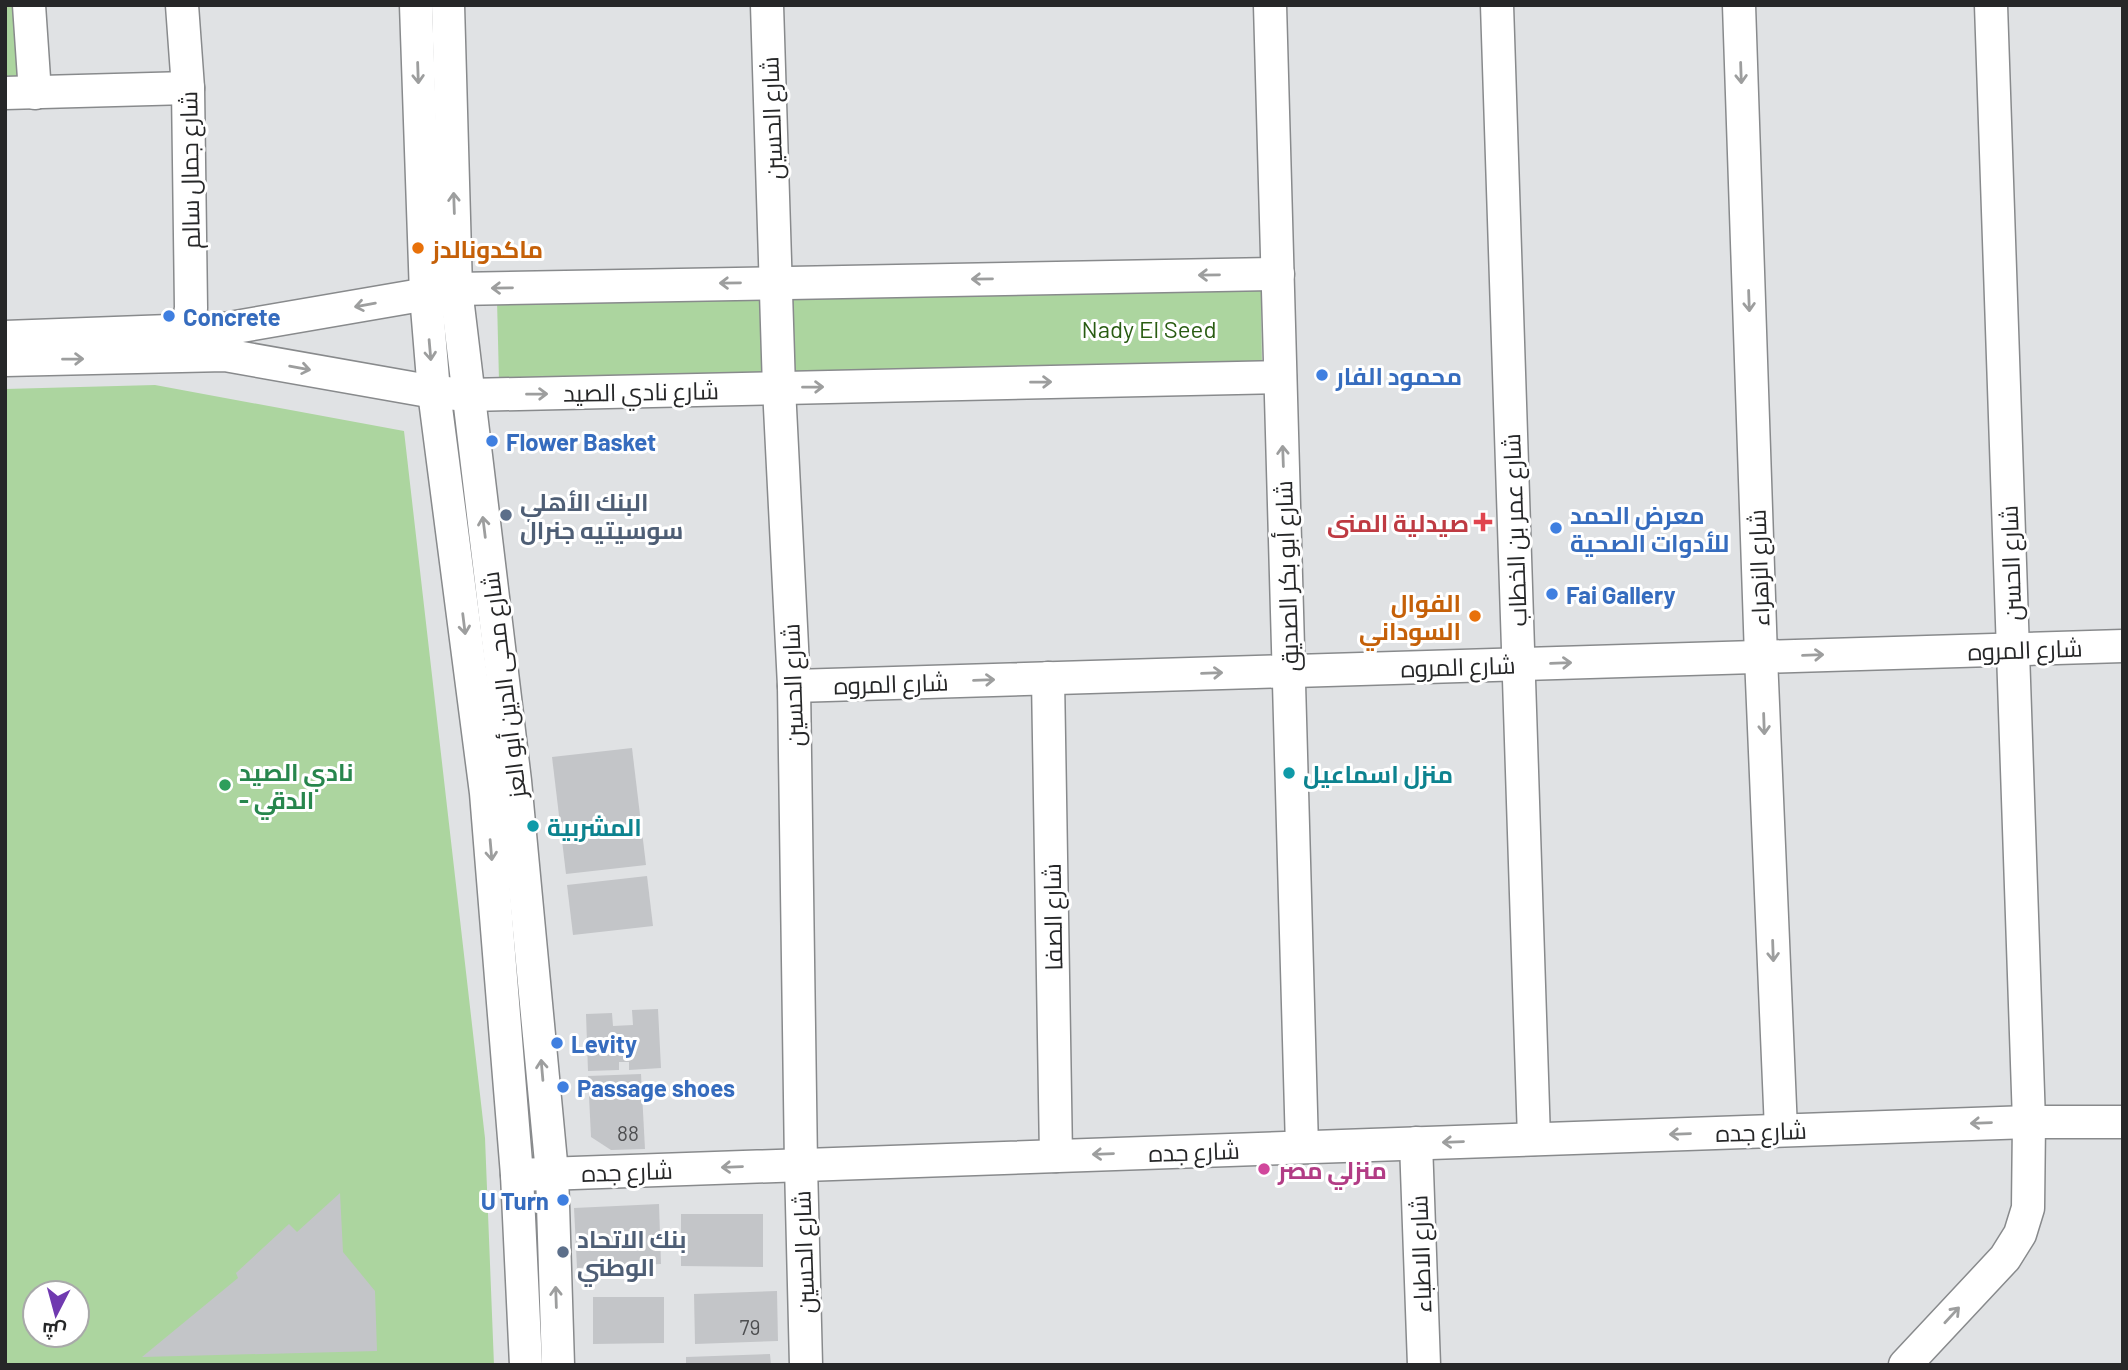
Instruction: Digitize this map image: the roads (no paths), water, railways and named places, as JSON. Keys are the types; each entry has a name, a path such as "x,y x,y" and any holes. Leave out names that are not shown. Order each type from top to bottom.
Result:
{"street":[{"path":"29,5 20,93 188,88"},
{"name":"شارع جمال سالم","path":"182,5 188,88 191,308 189,321 182,332"},
{"name":"شارع محى الدين أبو العز","path":"416,5 426,295 434,392 486,793 517,1175 527,1365"},
{"name":"شارع محى الدين أبو العز","path":"449,5 456,289 515,781 552,1173 558,1365"},
{"name":"شارع الحسين","path":"767,5 779,388 794,686 806,1365"},
{"name":"شارع أبو بكر الصديق","path":"1270,5 1302,1147"},
{"name":"شارع عمر بن الخطاب","path":"1497,5 1534,1139"},
{"name":"شارع الزهراء","path":"1739,5 1761,657 1781,1130"},
{"name":"شارع الحسن","path":"1905,1365 2005,1258 2020,1234 2028,1208 2029,1122 1991,5"},
{"path":"5,337 235,328 456,289 1278,274"},
{"name":"شارع نادي الصيد","path":"5,360 225,355 468,396 1280,377"},
{"name":"شارع المروه","path":"794,686 2123,646"},
{"name":"شارع الصفا","path":"1048,678 1056,1156"},
{"name":"شارع جده","path":"517,1175 1781,1130 2029,1122 2123,1122"},
{"name":"شارع الاطباء","path":"1416,1143 1424,1365"}],"place":[{"name":"ماكدونالدز","path":"418,248"},
{"name":"Concrete","path":"169,316"},
{"name":"محمود الفار","path":"1322,375"},
{"name":"Flower Basket","path":"492,441"},
{"name":"البنك الأهلي سوسيتيه جنرال","path":"506,515"},
{"name":"صيدلية المنى","path":"1483,522"},
{"name":"معرض الحمد للأدوات الصحية","path":"1556,528"},
{"name":"Fai Gallery","path":"1552,594"},
{"name":"الفوال السوداني","path":"1475,616"},
{"name":"منزل اسماعيل","path":"1289,773"},
{"name":"نادي الصيد - الدقي","path":"225,785"},
{"name":"المشربية","path":"533,826"},
{"name":"Levity","path":"557,1043"},
{"name":"Passage shoes","path":"563,1087"},
{"name":"منزلي مصر","path":"1264,1169"},
{"name":"U Turn","path":"563,1200"},
{"name":"بنك الاتحاد الوطني","path":"563,1252"}],"park label":[{"name":"Nady El Seed","path":"1149,328"}]}
